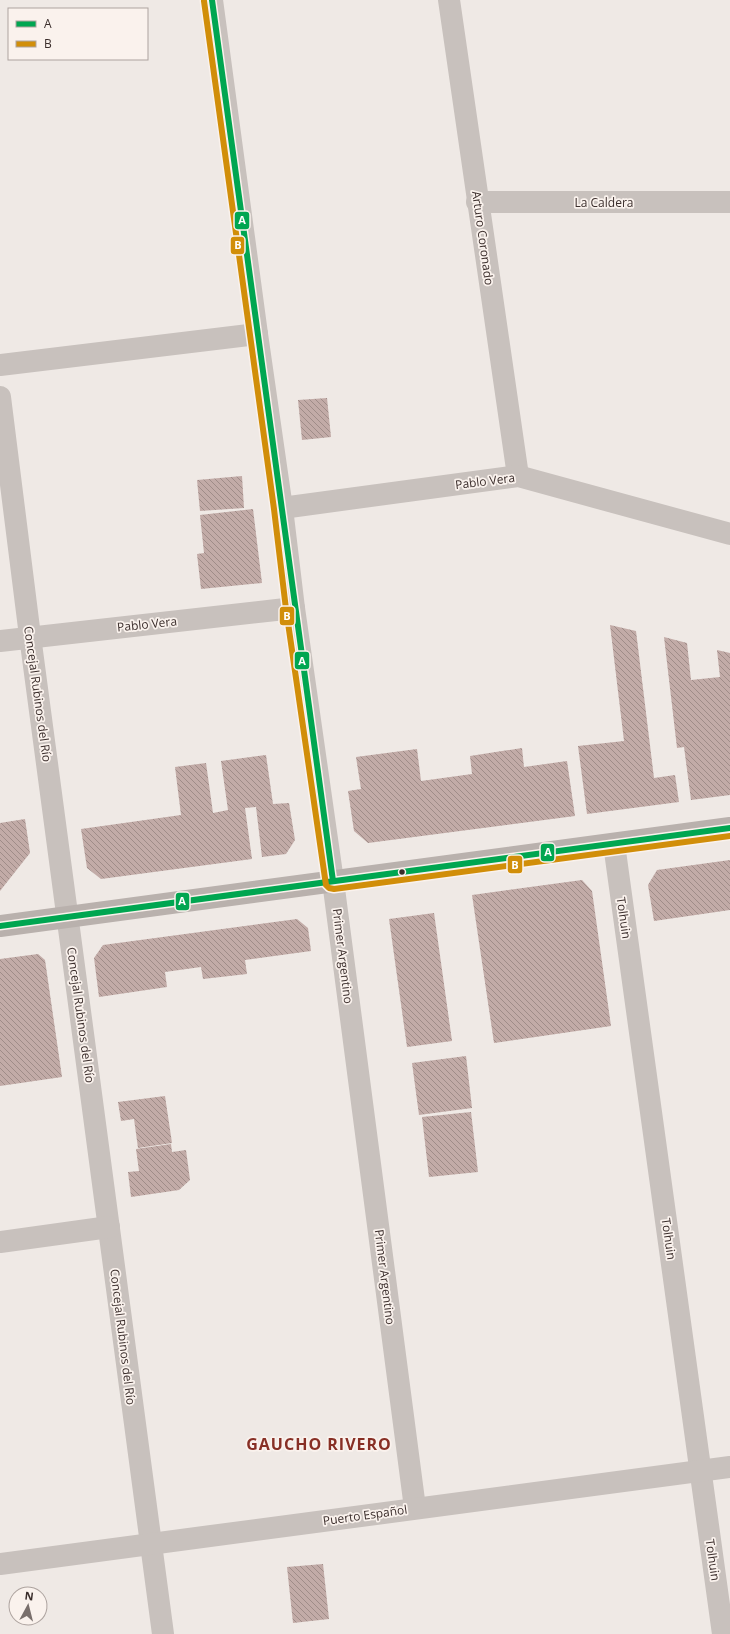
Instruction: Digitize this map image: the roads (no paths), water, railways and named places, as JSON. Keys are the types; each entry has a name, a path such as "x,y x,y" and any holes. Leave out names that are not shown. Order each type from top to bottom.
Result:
{"main road":[{"path":"0,926 730,828"}],"street":[{"name":"Primer Argentino","path":"212,0 282,508 294,608 333,881 415,1508"},
{"name":"Arturo Coronado","path":"449,0 477,202 518,476"},
{"name":"La Caldera","path":"477,202 730,202"},
{"path":"0,365 257,334"},
{"name":"Concejal Rubinos del Río","path":"0,397 30,636 163,1634"},
{"name":"Pablo Vera","path":"282,508 518,476 730,534"},
{"name":"Pablo Vera","path":"0,641 30,636 294,608"},
{"name":"Tolhuin","path":"614,844 723,1634"},
{"path":"0,1242 109,1226"},
{"name":"Puerto Español","path":"0,1564 730,1467"}],"district":[{"name":"GAUCHO RIVERO","path":"319,1444"}]}
